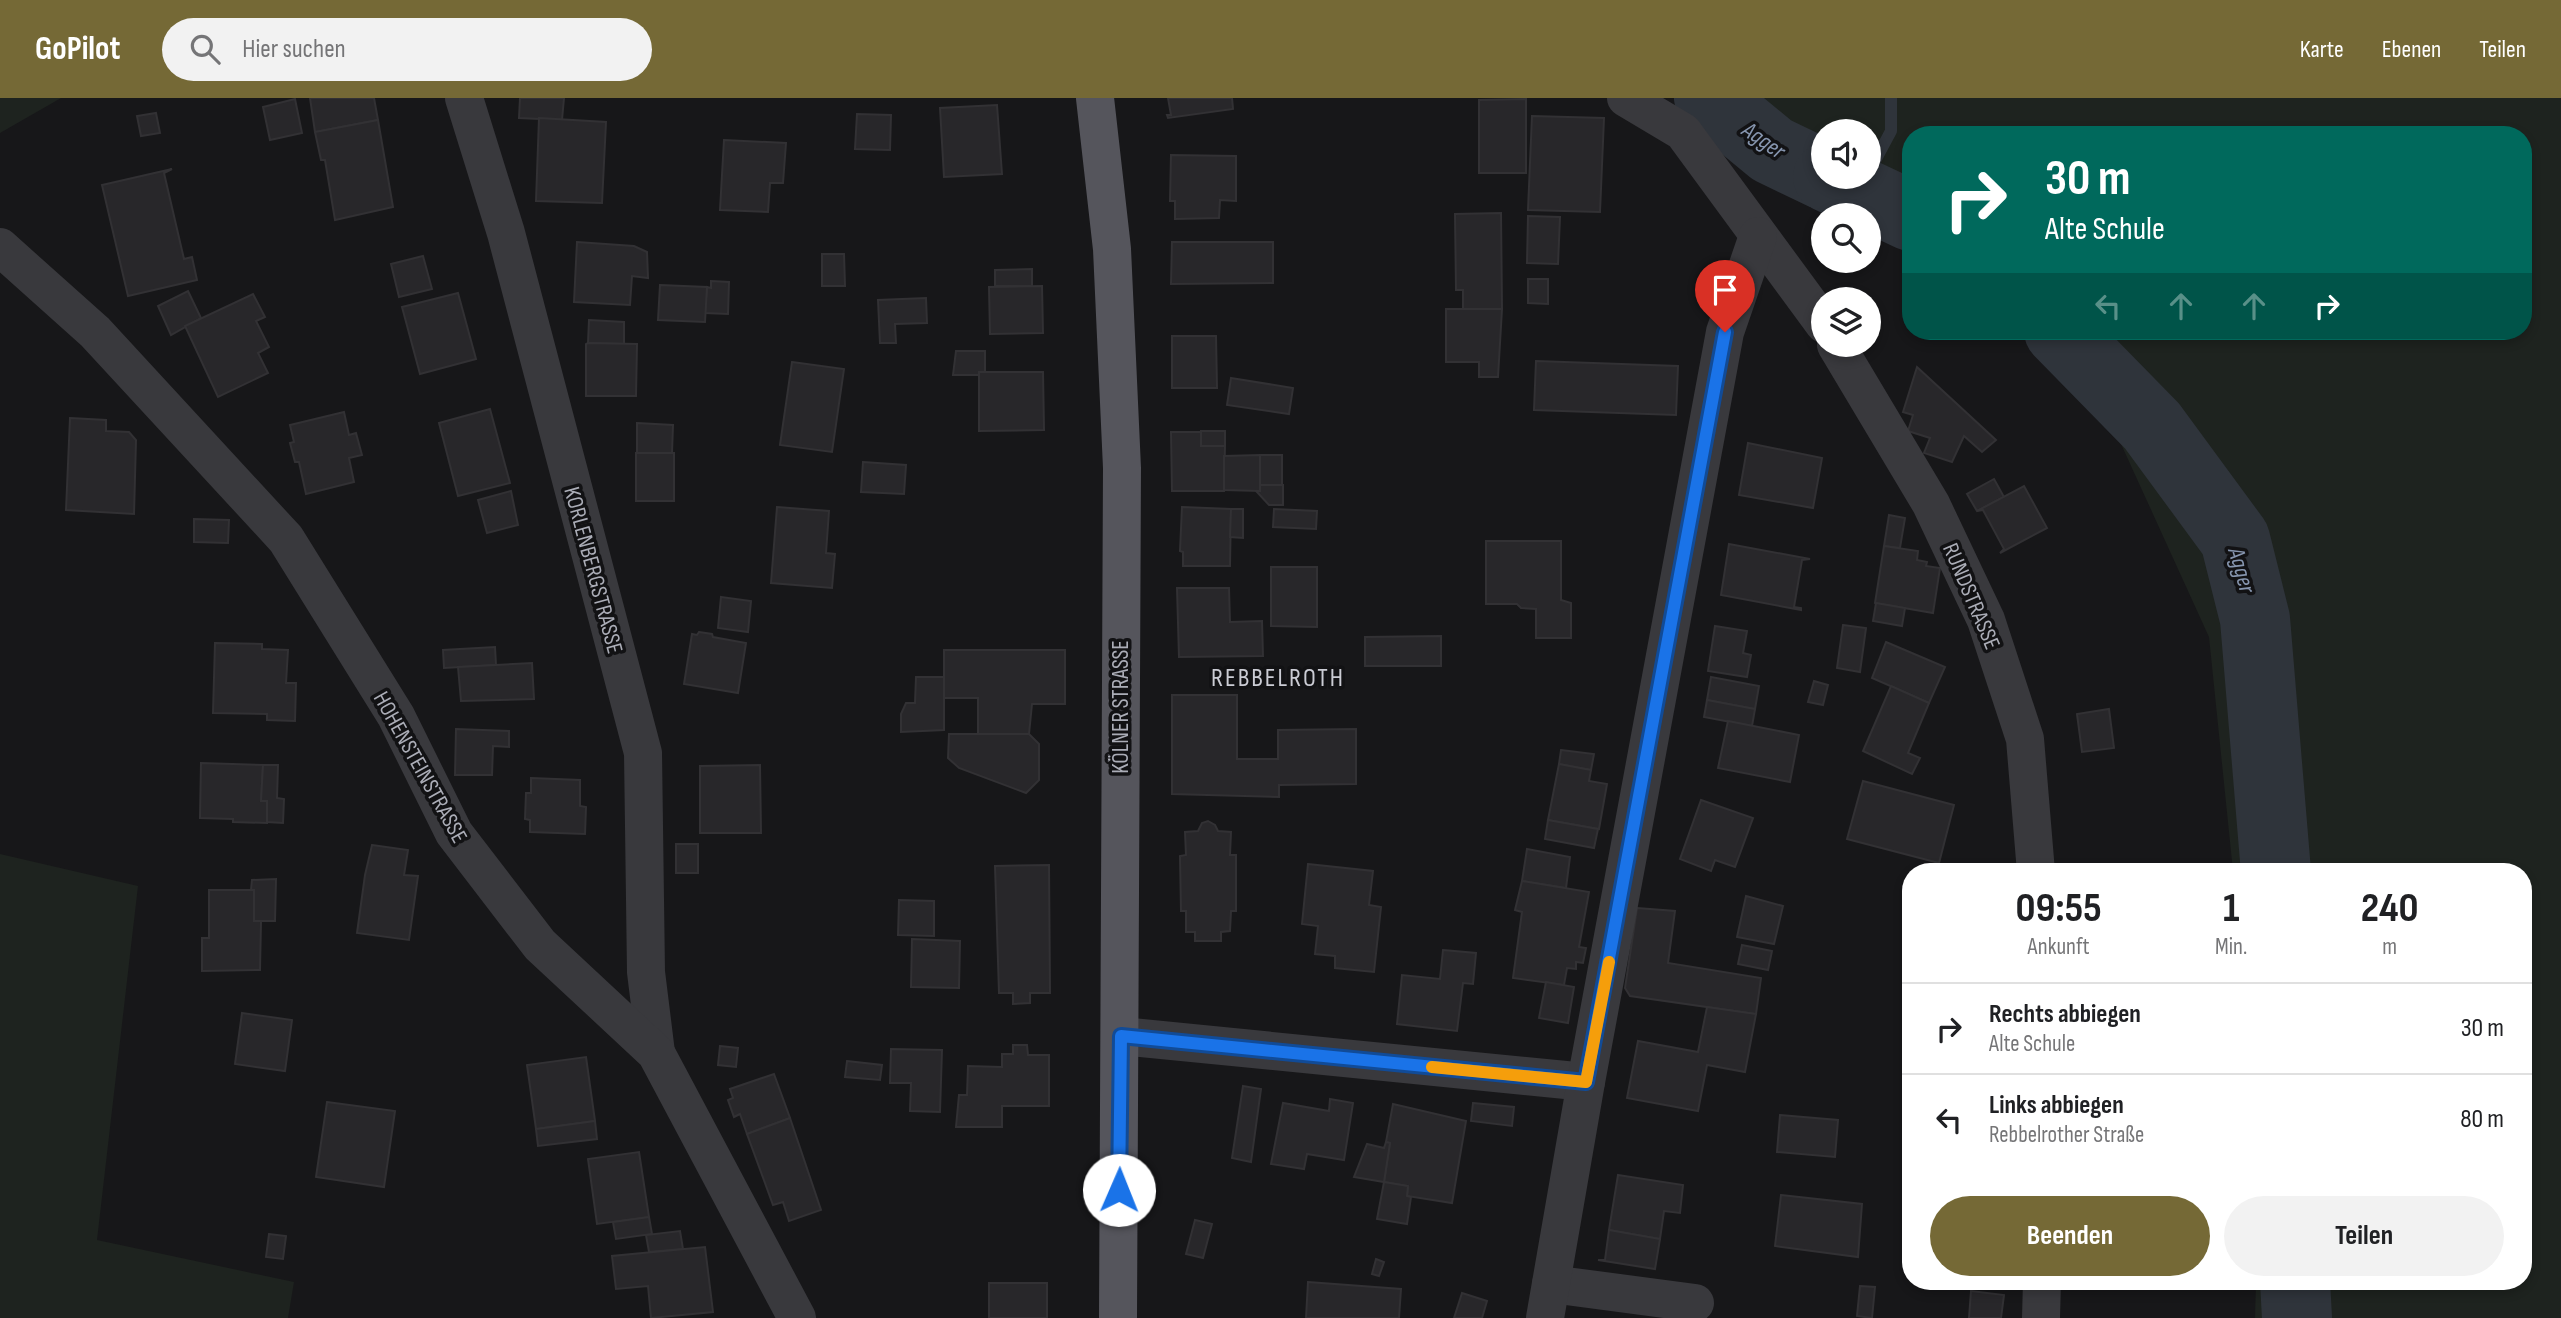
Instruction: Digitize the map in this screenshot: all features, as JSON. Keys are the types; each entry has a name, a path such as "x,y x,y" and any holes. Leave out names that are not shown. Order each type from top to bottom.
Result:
{"main road":[{"name":"KÖLNER STRASSE","path":"1094,98 1112,249 1122,468 1118,1318"}],"street":[{"name":"KORLENBERGSTRASSE","path":"464,98 506,233 643,753 646,972 656,1053"},
{"path":"1626,98 1683,132 1811,307"},
{"path":"1695,1303 1548,1301 1725,332 1758,236"},
{"name":"HOHENSTEINSTRASSE","path":"0,247 94,332 286,539 396,716 454,833 540,945 656,1053 797,1318"},
{"name":"RUNDSTRASSE","path":"1843,357 1931,505 1986,620 2025,739 2035,863"},
{"path":"1121,1036 1586,1082"},
{"path":"2041,1318 2042,1290"}],"shaded area":[{"path":"0,98 61,98 0,133"},
{"path":"1750,98 2561,98 2561,1318 2255,1318 2256,1290 2532,1290 2532,863 2232,863 2209,637 2106,411 2038,340 2532,340 2532,126 1902,126 1902,198 1881,176 1881,119 1811,119 1811,135"},
{"path":"0,854 138,886 97,1240 294,1282 288,1318 0,1318"}],"building":[{"path":"310,98 374,98 378,120 315,132"},
{"path":"520,98 564,98 562,120 519,118"},
{"path":"1168,98 1232,98 1233,109 1168,118 1167,115 1171,115"},
{"path":"295,99 302,133 270,140 263,107"},
{"path":"1526,99 1526,173 1479,173 1479,100"},
{"path":"997,105 1002,174 944,177 940,108"},
{"path":"156,113 160,133 141,136 137,116"},
{"path":"857,114 891,115 890,150 855,149"},
{"path":"1532,116 1604,118 1600,212 1528,210"},
{"path":"539,118 606,122 602,203 536,201"},
{"path":"378,120 393,207 335,220 325,160 321,160 315,132"},
{"path":"724,140 786,143 783,183 770,183 768,212 720,210"},
{"path":"1171,155 1236,156 1236,201 1220,200 1219,218 1175,219 1175,201 1170,201"},
{"path":"172,169 164,173 184,259 192,257 197,280 128,296 102,185"},
{"path":"1501,213 1502,309 1463,309 1463,290 1456,290 1455,214"},
{"path":"1528,216 1560,217 1558,264 1527,263"},
{"path":"577,242 634,246 647,252 648,278 632,276 630,305 574,302"},
{"path":"1172,242 1273,242 1273,283 1171,284"},
{"path":"822,254 844,254 845,286 822,286"},
{"path":"423,256 432,289 399,297 391,264"},
{"path":"1032,269 1032,286 995,286 995,270"},
{"path":"1528,279 1548,279 1548,304 1528,303"},
{"path":"711,281 729,282 728,314 705,313 707,287 711,288"},
{"path":"660,285 707,287 705,322 658,320"},
{"path":"1042,286 1043,333 990,334 989,287"},
{"path":"188,291 201,318 171,335 158,306"},
{"path":"458,293 476,359 420,374 402,307"},
{"path":"253,294 265,317 256,321 269,347 258,353 268,373 218,397 185,326"},
{"path":"926,298 927,323 895,324 896,343 880,343 878,300"},
{"path":"1446,309 1502,309 1498,377 1479,377 1479,362 1446,362"},
{"path":"589,320 624,322 624,344 588,343"},
{"path":"1172,336 1216,336 1217,388 1172,388"},
{"path":"588,343 637,344 636,396 586,396"},
{"path":"956,351 985,351 985,372 979,372 979,375 953,375"},
{"path":"1536,361 1678,366 1676,415 1534,410"},
{"path":"792,362 844,369 832,452 780,445"},
{"path":"1917,367 1996,440 1982,452 1964,436 1952,462 1924,453 1930,438 1908,431 1913,415 1903,412"},
{"path":"979,372 1043,372 1044,430 979,431"},
{"path":"1231,378 1293,388 1289,414 1227,405"},
{"path":"490,409 510,483 458,496 439,423"},
{"path":"344,412 349,435 356,433 362,455 349,458 354,482 306,494 299,462 295,462 290,443 294,442 290,425"},
{"path":"70,418 106,420 106,431 129,432 136,440 134,514 66,510"},
{"path":"637,423 673,425 672,453 637,453"},
{"path":"1201,431 1225,431 1225,446 1201,446"},
{"path":"1171,432 1201,432 1201,446 1225,446 1224,491 1172,491"},
{"path":"1748,443 1822,458 1813,508 1739,495"},
{"path":"636,453 674,453 674,501 636,501"},
{"path":"1260,455 1282,455 1282,485 1260,485"},
{"path":"1260,455 1260,491 1224,490 1224,456"},
{"path":"863,462 906,465 904,494 861,492"},
{"path":"1994,479 2004,497 1977,511 1967,494"},
{"path":"1260,485 1283,485 1283,505 1269,505 1256,491 1260,491"},
{"path":"2024,486 2047,528 2000,553 2004,549 1983,510 1977,511"},
{"path":"511,491 518,525 487,533 478,500"},
{"path":"777,507 829,511 826,553 835,554 832,588 771,583"},
{"path":"1182,507 1231,509 1230,566 1183,566 1183,552 1180,551"},
{"path":"1231,509 1243,509 1243,538 1230,537"},
{"path":"1274,509 1317,511 1316,529 1273,527"},
{"path":"1889,515 1905,518 1900,548 1884,546"},
{"path":"194,519 229,520 228,543 194,542"},
{"path":"1486,541 1561,541 1561,600 1571,603 1571,638 1536,638 1536,609 1521,608 1517,604 1486,604"},
{"path":"1729,544 1810,559 1802,560 1794,607 1801,610 1721,595"},
{"path":"1884,546 1918,551 1917,560 1927,562 1926,566 1940,568 1933,613 1875,603"},
{"path":"1271,567 1317,567 1317,627 1271,626"},
{"path":"1177,588 1229,588 1230,622 1262,621 1263,656 1179,657"},
{"path":"721,597 751,601 748,632 718,628"},
{"path":"1876,603 1905,608 1902,626 1873,621"},
{"path":"1843,625 1866,628 1860,672 1837,668"},
{"path":"1715,626 1747,631 1743,653 1751,655 1747,677 1708,671"},
{"path":"699,632 746,643 738,693 684,684 692,634 697,635"},
{"path":"1441,636 1441,666 1365,666 1365,637"},
{"path":"1886,642 1945,667 1929,703 1872,678"},
{"path":"215,643 262,644 262,649 288,650 286,683 296,683 295,721 267,720 267,714 213,713"},
{"path":"495,647 496,665 444,668 443,650"},
{"path":"944,650 1065,650 1065,704 1032,704 1029,734 978,735 978,698 944,698"},
{"path":"532,663 534,699 461,701 458,667"},
{"path":"916,677 944,677 944,730 901,732 901,714 906,703 915,703"},
{"path":"1711,677 1759,686 1755,709 1707,700"},
{"path":"1814,681 1828,685 1823,705 1808,702"},
{"path":"1891,686 1929,703 1908,753 1920,758 1912,774 1863,751"},
{"path":"1172,695 1237,695 1237,759 1278,759 1278,730 1356,729 1356,784 1279,785 1279,797 1172,794"},
{"path":"1707,700 1755,709 1752,726 1704,717"},
{"path":"2109,709 2114,748 2082,752 2077,714"},
{"path":"1728,721 1799,735 1790,782 1718,768"},
{"path":"456,729 509,731 509,747 493,746 492,775 455,775"},
{"path":"949,734 1029,734 1039,744 1039,780 1026,793 959,768 948,758"},
{"path":"1561,750 1594,754 1591,770 1559,764"},
{"path":"201,763 263,765 261,801 267,801 267,823 200,818"},
{"path":"1559,764 1591,770 1589,781 1607,784 1599,829 1548,820"},
{"path":"263,765 278,765 277,798 284,799 283,823 267,822 267,801 261,801"},
{"path":"760,765 761,833 700,833 700,766"},
{"path":"531,778 580,780 580,806 586,807 585,834 530,832 530,820 525,819 526,793 531,793"},
{"path":"1863,781 1954,805 1939,863 1847,839"},
{"path":"1701,800 1753,818 1735,867 1715,860 1711,871 1680,859"},
{"path":"1548,820 1598,829 1594,848 1545,839"},
{"path":"1208,821 1215,825 1218,831 1231,832 1230,855 1236,855 1236,911 1231,911 1230,931 1221,932 1221,941 1195,941 1195,932 1186,932 1186,911 1181,911 1180,856 1186,855 1185,832 1198,831 1202,823"},
{"path":"676,844 698,844 698,873 676,873"},
{"path":"372,845 408,850 404,875 418,876 409,940 357,933"},
{"path":"1527,849 1570,857 1566,888 1522,881"},
{"path":"1308,864 1373,871 1369,905 1381,907 1374,972 1335,968 1335,956 1315,954 1318,926 1302,924"},
{"path":"1049,865 1050,993 1030,993 1030,1003 1013,1004 1013,993 999,993 995,866"},
{"path":"276,879 275,921 254,921 252,880"},
{"path":"1522,881 1589,892 1579,947 1586,948 1583,963 1576,962 1576,969 1567,968 1564,985 1513,978 1522,912 1515,910"},
{"path":"209,890 254,890 254,921 261,921 260,970 202,971 202,938 209,938"},
{"path":"1746,896 1783,906 1774,944 1737,937"},
{"path":"899,900 934,901 934,936 898,935"},
{"path":"1637,908 1675,911 1668,963 1761,978 1756,1014 1630,996 1625,988"},
{"path":"912,939 960,941 959,988 911,987"},
{"path":"1742,945 1772,951 1768,970 1738,964"},
{"path":"1443,950 1476,953 1473,984 1463,983 1457,1031 1397,1024 1402,975 1440,979"},
{"path":"1546,982 1574,987 1568,1023 1539,1018"},
{"path":"1707,1007 1756,1014 1745,1072 1707,1065 1698,1111 1627,1098 1638,1041 1698,1052"},
{"path":"242,1013 292,1020 285,1071 235,1064"},
{"path":"1013,1045 1027,1045 1028,1055 1049,1055 1049,1106 1002,1106 1002,1127 956,1127 959,1095 967,1095 968,1066 1002,1067 1002,1054 1013,1054"},
{"path":"720,1046 738,1048 736,1067 718,1065"},
{"path":"891,1049 942,1050 940,1112 910,1111 911,1083 890,1083"},
{"path":"586,1057 595,1121 536,1129 527,1065"},
{"path":"847,1061 882,1065 880,1080 845,1077"},
{"path":"774,1074 790,1118 747,1134 740,1114 734,1117 728,1100 733,1098 730,1089"},
{"path":"1243,1086 1261,1089 1251,1162 1232,1158"},
{"path":"1330,1099 1353,1103 1344,1160 1307,1154 1304,1169 1271,1164 1283,1103 1329,1111"},
{"path":"327,1102 395,1111 384,1187 316,1177"},
{"path":"1473,1103 1514,1107 1512,1126 1471,1121"},
{"path":"1393,1104 1466,1121 1452,1203 1407,1196 1408,1186 1384,1182 1390,1143 1386,1142"},
{"path":"1780,1115 1838,1120 1835,1157 1777,1152"},
{"path":"790,1118 821,1210 789,1221 783,1202 773,1205 747,1134"},
{"path":"595,1121 597,1139 538,1146 536,1129"},
{"path":"1386,1142 1390,1143 1384,1182 1354,1177 1367,1144 1384,1148"},
{"path":"639,1152 649,1217 597,1224 588,1159"},
{"path":"1618,1175 1683,1185 1680,1213 1664,1211 1660,1239 1609,1230"},
{"path":"1384,1182 1408,1186 1407,1196 1411,1197 1407,1224 1377,1219"},
{"path":"1781,1195 1862,1204 1858,1257 1775,1246"},
{"path":"649,1217 652,1234 616,1239 613,1222"},
{"path":"1195,1220 1212,1224 1203,1258 1186,1254"},
{"path":"1609,1230 1660,1239 1655,1269 1598,1260 1605,1260"},
{"path":"680,1231 683,1249 649,1252 646,1235"},
{"path":"269,1234 286,1236 283,1259 266,1257"},
{"path":"705,1247 713,1312 651,1318 648,1286 616,1289 612,1256"},
{"path":"1376,1259 1384,1262 1379,1276 1372,1274"},
{"path":"1308,1282 1401,1289 1399,1318 1306,1318"},
{"path":"989,1283 1047,1283 1047,1318 989,1318"},
{"path":"1860,1286 1875,1287 1872,1318 1857,1316"},
{"path":"1971,1291 2004,1295 2001,1318 1969,1318"},
{"path":"1462,1293 1487,1301 1482,1318 1454,1318"}],"waterway":[{"name":"Agger","path":"1709,98 1772,150 1811,169"},
{"path":"1881,150 1891,131 1891,98"},
{"name":"Agger","path":"1854,189 1902,212"},
{"name":"Agger","path":"2068,340 2152,426 2235,539 2255,619 2275,863"},
{"name":"Agger","path":"2295,1290 2297,1318"}],"slow traffic":[{"path":"1432,1067 1586,1082 1609,962"}],"district":[{"name":"REBBELROTH","path":"1278,677"}],"route":[{"path":"1119,1190 1121,1036 1586,1082 1725,332"}]}
